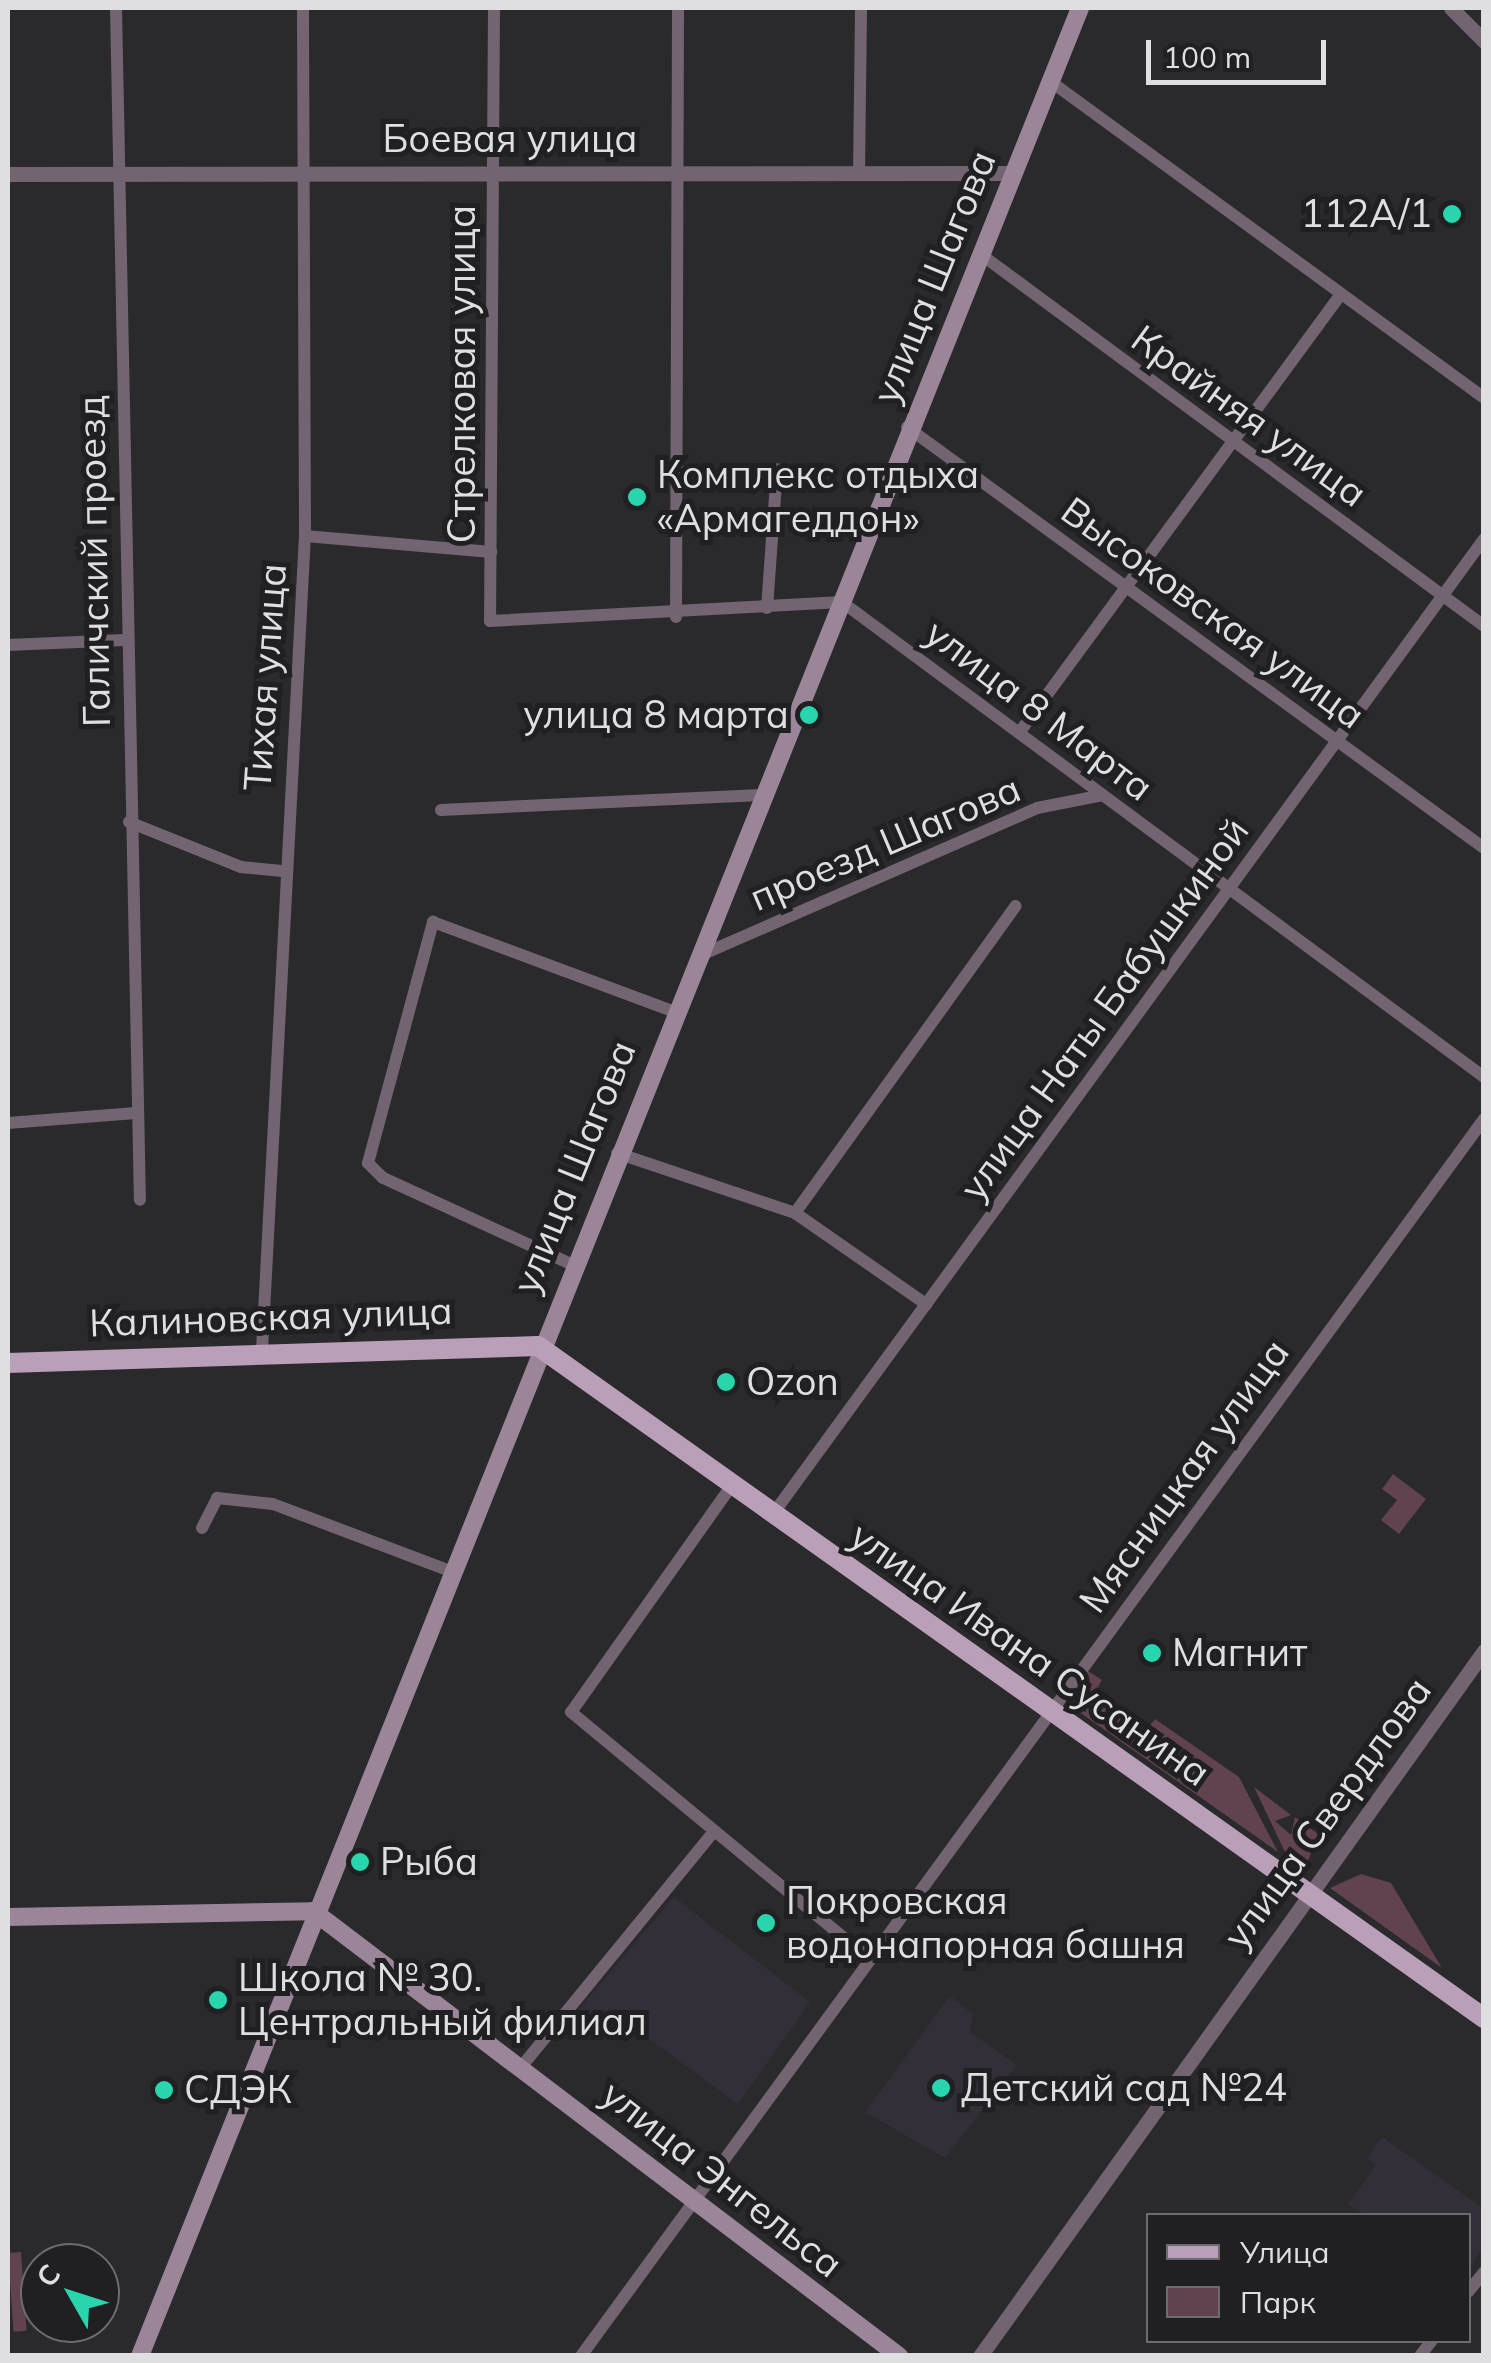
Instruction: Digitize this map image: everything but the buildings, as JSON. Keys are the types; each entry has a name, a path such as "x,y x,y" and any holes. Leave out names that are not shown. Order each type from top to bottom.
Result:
{"main road":[{"name":"улица Шагова","path":"140,2356 538,1346 842,602 907,427 1080,8"},
{"name":"Калиновская улица","path":"8,1363 262,1350 538,1346"},
{"name":"улица Ивана Сусанина","path":"538,1346 1484,2018"},
{"path":"8,1917 313,1912"},
{"name":"улица Энгельса","path":"313,1912 522,2066 899,2356"}],"street":[{"name":"Галичский проезд","path":"116,8 128,822 140,1200"},
{"name":"Тихая улица","path":"262,1350 282,872 306,536 303,8"},
{"name":"Стрелковая улица","path":"494,8 490,621 676,617"},
{"path":"678,8 676,617 842,602"},
{"path":"859,174 861,8"},
{"path":"1451,8 1484,41"},
{"path":"1050,81 1484,398"},
{"name":"Боевая улица","path":"8,174 494,170 1012,172"},
{"name":"Крайняя улица","path":"979,254 1484,626"},
{"path":"1019,733 1341,294"},
{"name":"Высоковская улица","path":"907,427 1484,848"},
{"path":"767,608 777,469"},
{"path":"306,536 491,552"},
{"name":"улица Наты Бабушкиной","path":"773,1514 1484,539"},
{"name":"улица 8 Марта","path":"842,602 1484,1077"},
{"path":"8,645 125,640"},
{"path":"441,810 761,795"},
{"name":"проезд Шагова","path":"694,958 1037,808 1102,795"},
{"path":"128,822 241,867 282,872"},
{"path":"795,1213 1016,906"},
{"path":"572,1264 383,1178 368,1163 434,922 672,1012"},
{"path":"8,1124 136,1113"},
{"name":"Мясницкая улица","path":"581,2356 1046,1709 1484,1119"},
{"path":"616,1152 795,1213 926,1304"},
{"path":"732,1484 571,1712 868,1958"},
{"path":"202,1528 218,1498 273,1504 450,1571"},
{"name":"улица Свердлова","path":"980,2356 1484,1651"},
{"path":"522,2066 713,1833"}],"shaded area":[{"path":"674,1897 810,2002 738,2104 619,2017 586,2033 569,2021"},
{"name":"Детский сад №24","path":"950,1996 973,2014 970,2032 1017,2065 945,2158 865,2112"},
{"path":"1382,2137 1483,2208 1483,2248 1471,2266 1471,2213 1362,2213 1348,2204 1376,2165 1367,2158"}],"green space":[{"path":"1393,1474 1426,1499 1399,1534 1381,1520 1397,1500 1382,1489"},
{"path":"1088,1671 1102,1680 1095,1692 1146,1730 1155,1719 1239,1777 1278,1852 1065,1702"},
{"path":"1254,1787 1291,1815 1275,1821 1291,1835 1295,1817 1318,1834 1305,1869 1286,1854"},
{"path":"1361,1874 1391,1883 1442,1968 1330,1888"},
{"path":"20,2252 20,2331 14,2332 8,2253"}],"place":[{"name":"112А/1","path":"1452,214"},
{"name":"Комплекс отдыха «Армагеддон»","path":"637,497"},
{"name":"улица 8 марта","path":"809,715"},
{"name":"Ozon","path":"726,1382"},
{"name":"Магнит","path":"1152,1653"},
{"name":"Рыба","path":"360,1862"},
{"name":"Покровская водонапорная башня","path":"766,1923"},
{"name":"Школа № 30. Центральный филиал","path":"218,2000"},
{"name":"Детский сад №24","path":"941,2088"},
{"name":"СДЭК","path":"164,2090"}]}
